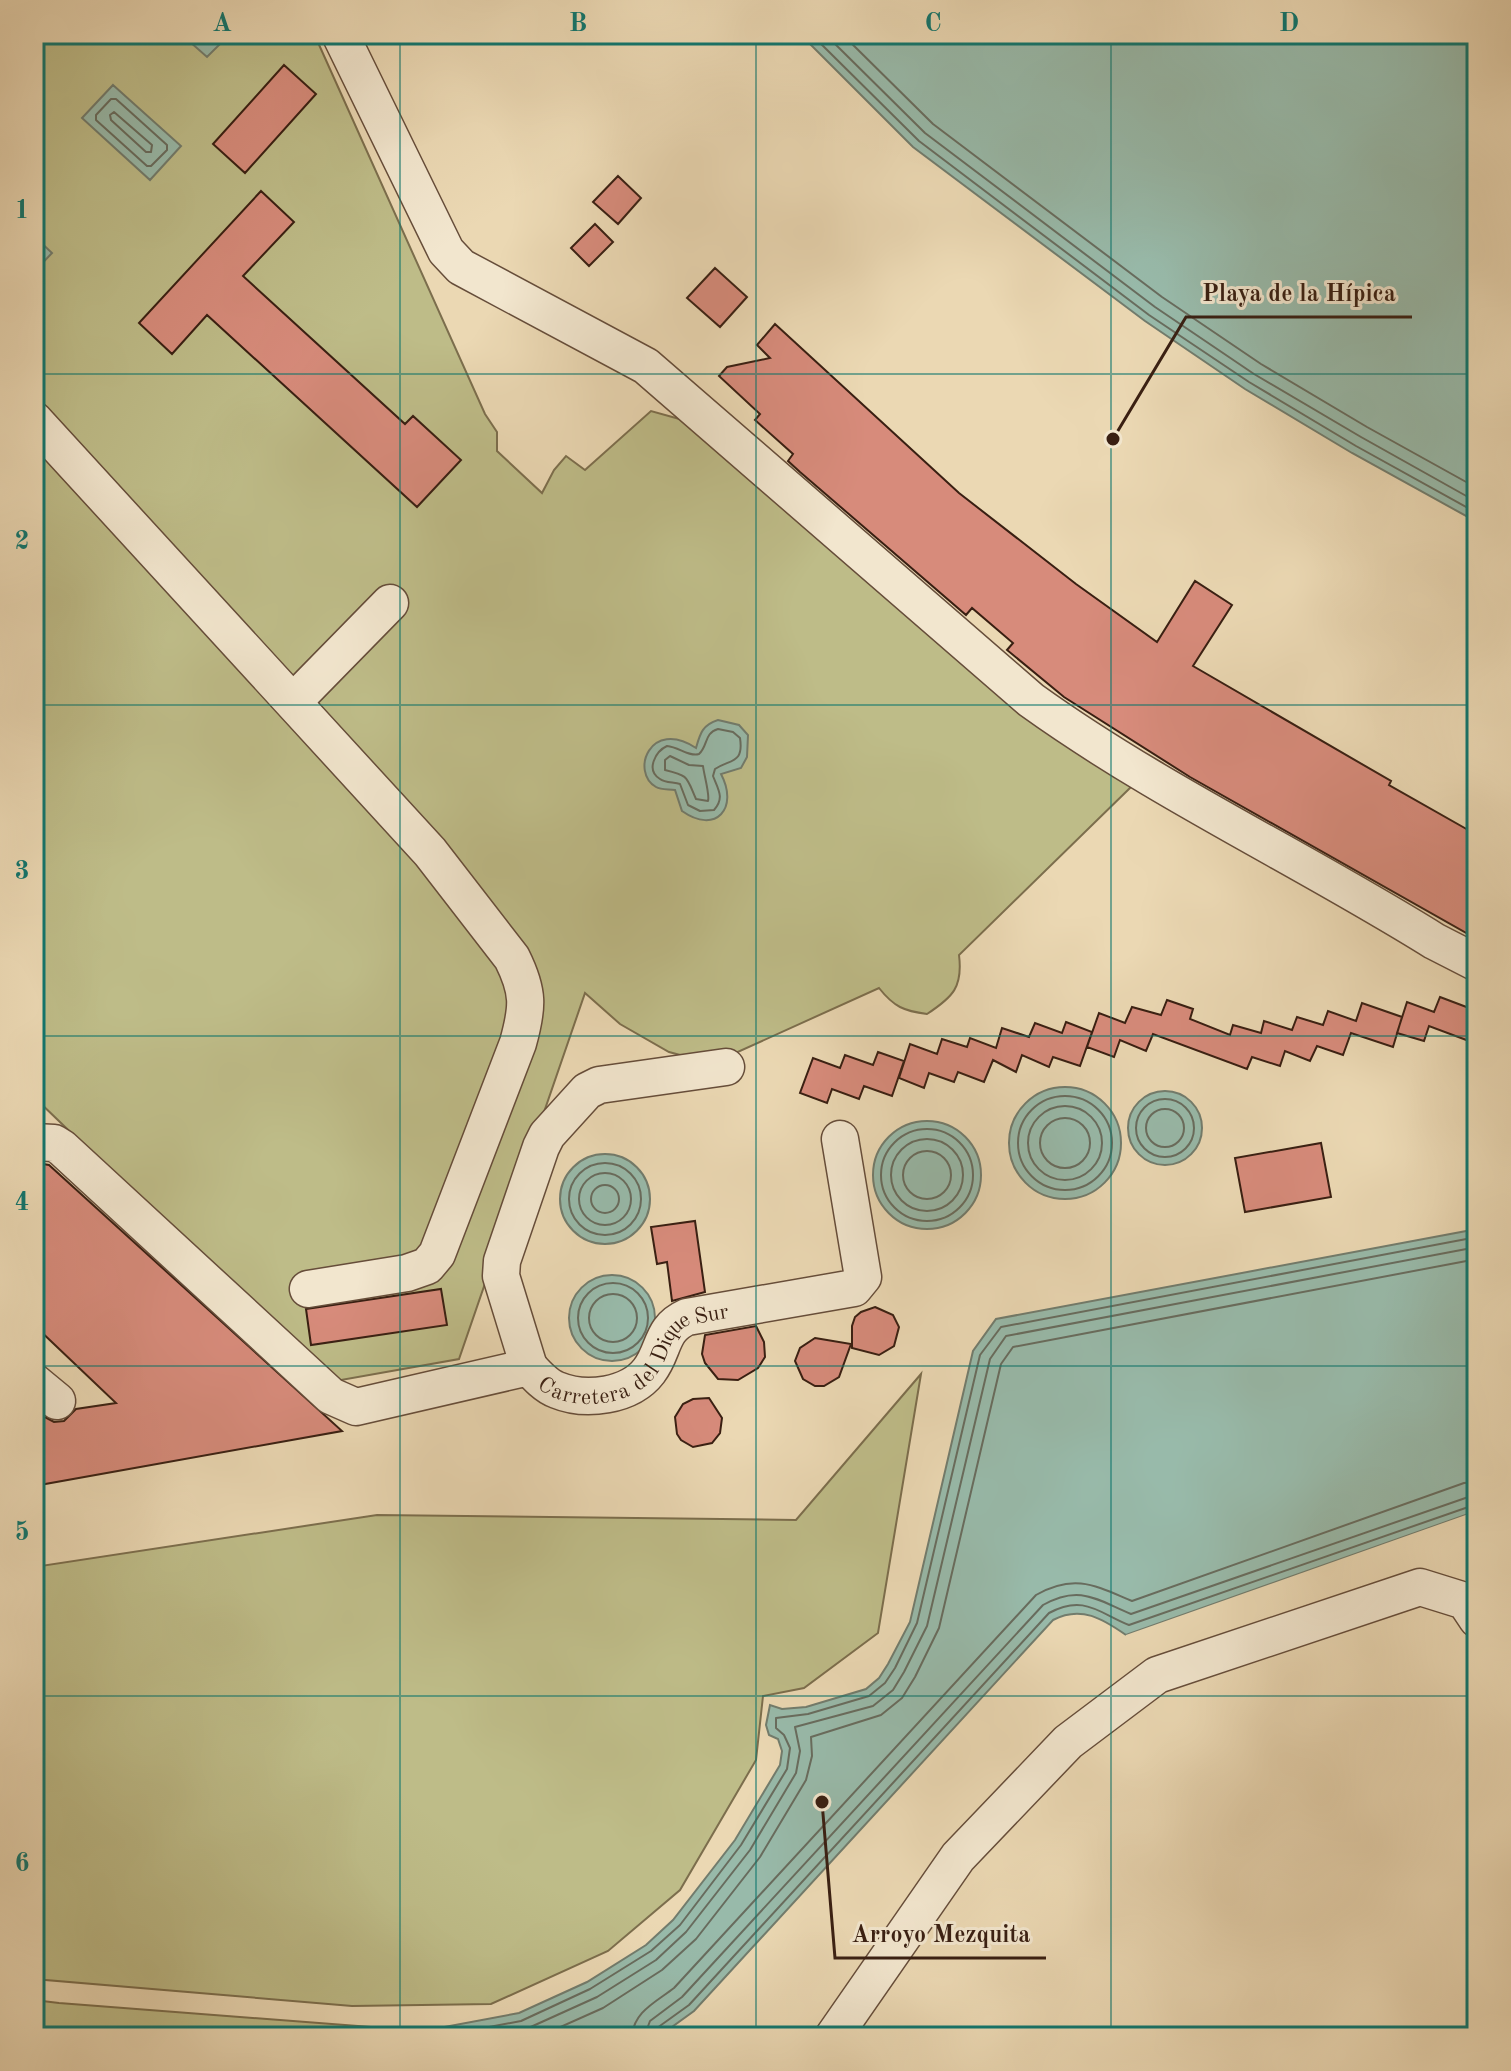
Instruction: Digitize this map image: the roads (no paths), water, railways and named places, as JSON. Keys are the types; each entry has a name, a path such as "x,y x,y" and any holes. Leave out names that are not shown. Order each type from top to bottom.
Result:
{"street":[{"path":"343,35 452,259 474,277 646,366 1031,700 1057,719 1142,774 1477,963"},
{"path":"34,420 430,852 512,958 522,977 527,997 518,1043 437,1254 427,1266 407,1273 308,1289"},
{"path":"294,701 390,603"},
{"path":"529,1367 501,1276 502,1261 534,1162 547,1135 577,1100 599,1085 726,1067"},
{"name":"Carretera del Dique Sur","path":"34,1142 54,1143 62,1148 331,1396 356,1407 529,1367 556,1390 592,1396 615,1392 636,1383 650,1370 674,1323 687,1317 858,1286 863,1277 840,1139"},
{"path":"833,2037 958,1857 1068,1742 1157,1675 1420,1587 1465,1601 1477,1619"}],"water":[{"path":"181,34 217,34 224,40 207,57"},
{"path":"800,34 1477,34 1477,522 1245,389 1145,321 913,147"},
{"path":"113,85 181,146 150,180 82,118"},
{"path":"34,236 52,253 34,272"},
{"path":"718,720 739,725 748,735 747,757 741,768 721,774 727,798 721,814 714,819 694,818 682,811 675,790 658,788 648,780 645,760 656,743 667,739 680,740 696,748 702,731"},
{"path":"1065,1087 1086,1092 1104,1104 1116,1122 1121,1143 1116,1164 1104,1182 1086,1194 1065,1199 1044,1194 1026,1182 1014,1164 1009,1143 1014,1122 1026,1104 1044,1092"},
{"path":"1165,1091 1186,1097 1196,1107 1202,1128 1196,1149 1186,1159 1165,1165 1144,1159 1134,1149 1128,1128 1134,1107 1144,1097"},
{"path":"927,1121 948,1125 965,1137 977,1154 981,1175 977,1196 965,1213 948,1225 927,1229 906,1225 889,1213 877,1196 873,1175 877,1154 889,1137 906,1125"},
{"path":"605,1154 630,1162 642,1174 650,1199 642,1224 630,1236 605,1244 580,1236 568,1224 560,1199 568,1174 580,1162"},
{"path":"1477,1229 1477,1511 1126,1635 1100,1619 1082,1614 1053,1620 694,2011 658,2037 356,2037 423,2031 519,2013 587,1982 646,1945 673,1920 735,1840 780,1765 782,1751 778,1739 769,1735 766,1725 770,1705 782,1709 806,1707 866,1689 879,1678 888,1664 910,1622 973,1351 996,1319"},
{"path":"612,1275 628,1279 642,1288 651,1302 655,1318 651,1334 642,1348 628,1357 612,1361 596,1357 582,1348 573,1334 569,1318 573,1302 582,1288 596,1279"}],"place":[{"name":"Playa de la Hípica","path":"1113,439"},
{"name":"Arroyo Mezquita","path":"822,1802"}]}
